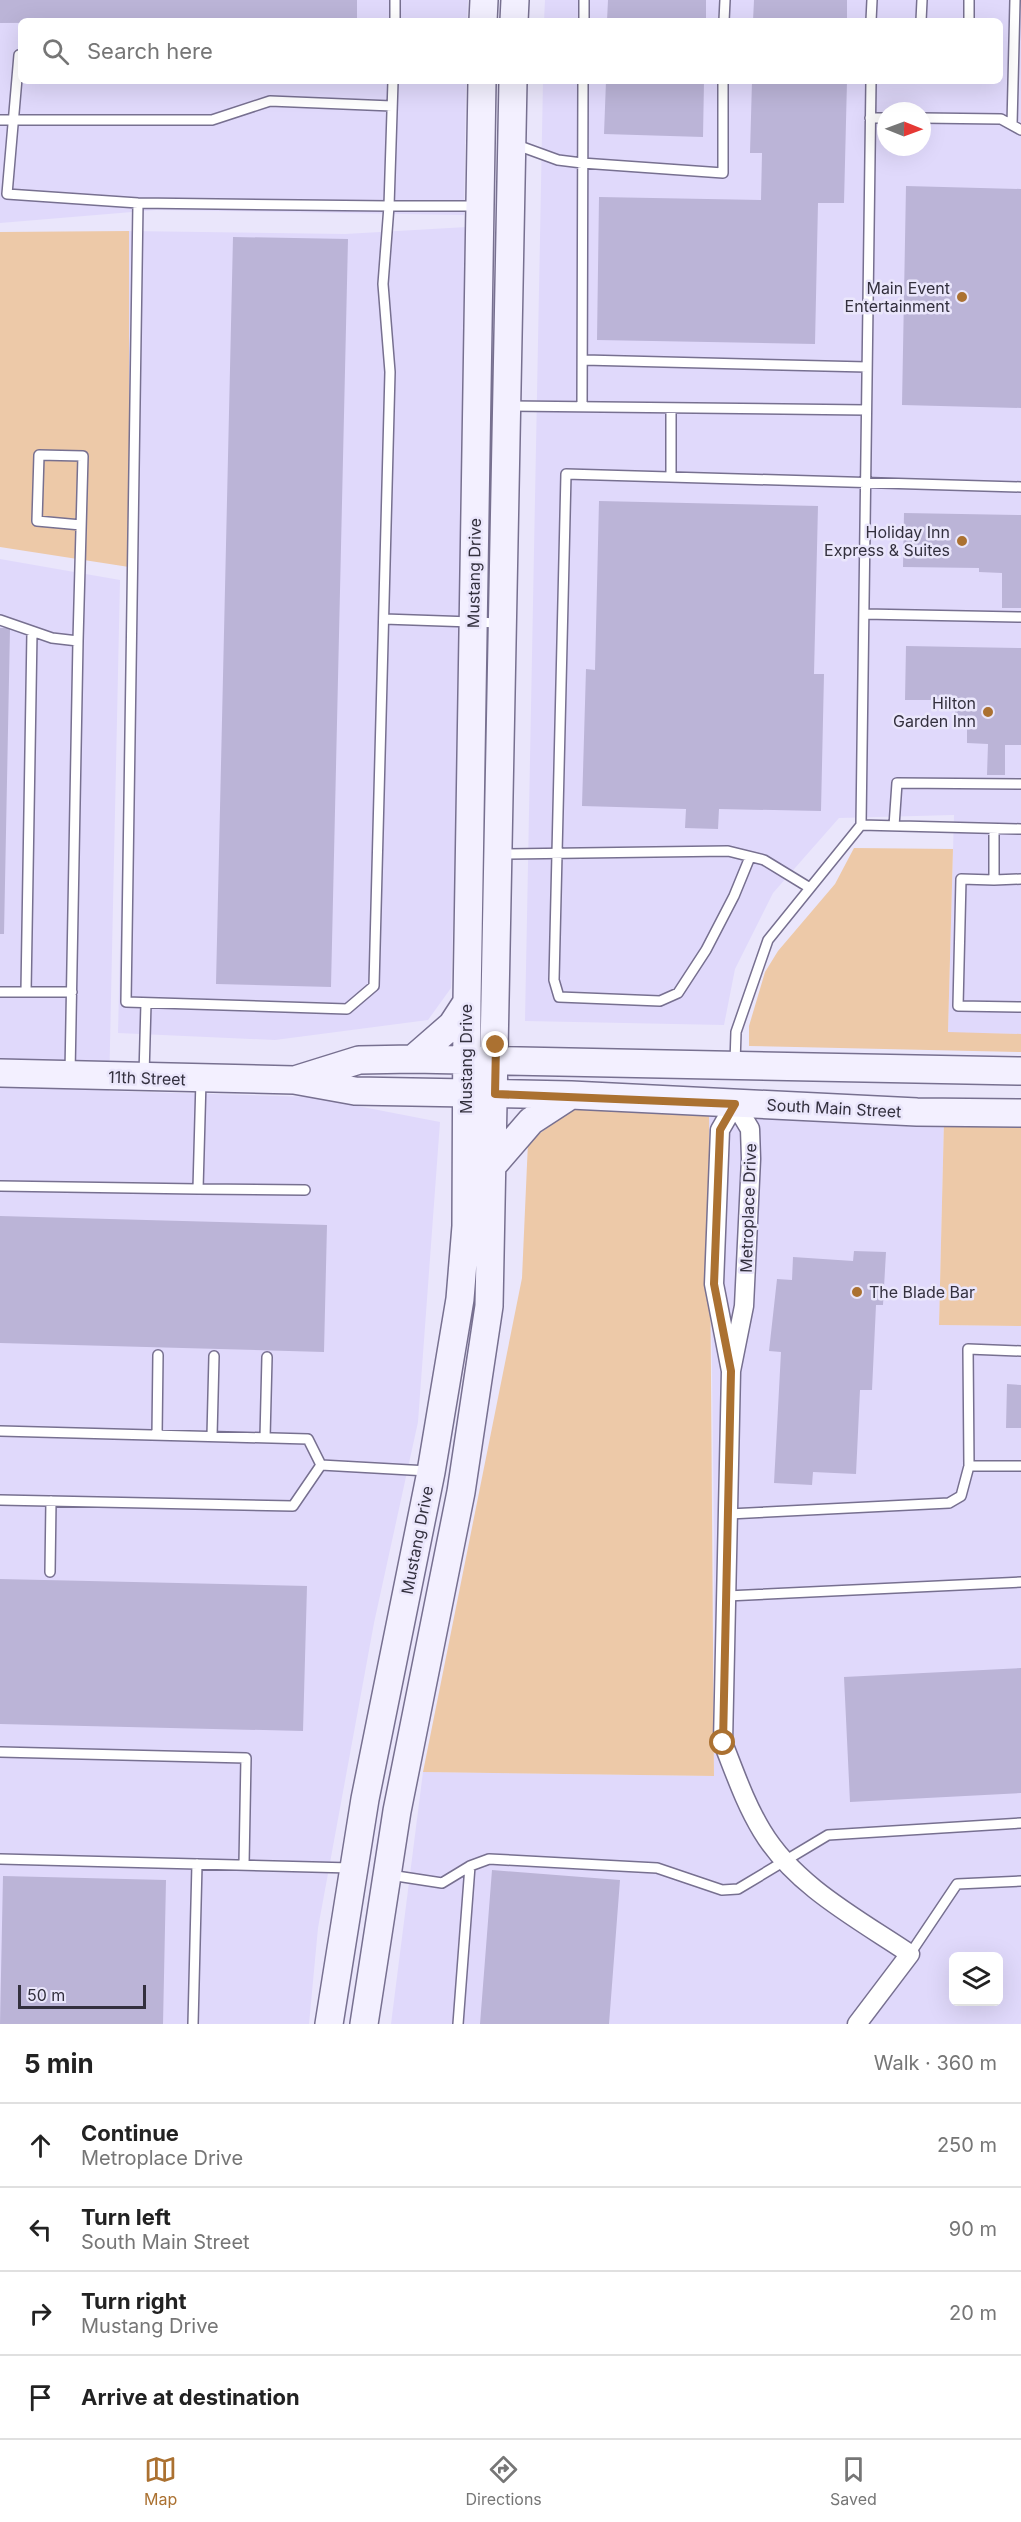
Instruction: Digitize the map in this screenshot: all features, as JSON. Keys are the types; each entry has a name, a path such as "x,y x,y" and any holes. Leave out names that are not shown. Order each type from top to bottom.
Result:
{"main road":[{"path":"483,18 484,0"},
{"path":"514,18 515,0"},
{"name":"Mustang Drive","path":"329,2024 365,1799 431,1472 460,1299 466,1226 466,1002 482,84"},
{"name":"Mustang Drive","path":"364,2024 397,1811 461,1492 488,1318 495,1094 513,84"},
{"path":"477,406 507,406"},
{"path":"413,1059 452,1025 466,1002"},
{"path":"466,1059 1021,1071"},
{"name":"11th Street","path":"294,1080 359,1060 466,1059"},
{"path":"735,1066 735,1104"},
{"path":"917,1070 917,1112"},
{"name":"11th Street","path":"0,1073 201,1080 294,1080 355,1092 466,1094"},
{"name":"South Main Street","path":"466,1094 571,1095 917,1112 1021,1113"},
{"path":"493,1165 531,1121 571,1095"},
{"path":"354,1868 387,1875"}],"street":[{"name":"Metroplace Drive","path":"731,1371 714,1284 720,1130 735,1104 750,1129 751,1159 744,1306 731,1371 723,1743 743,1795 763,1833 785,1862 823,1896 909,1954"},
{"path":"856,2024 909,1954"}],"lane":[{"path":"395,0 395,18"},
{"path":"584,0 584,18"},
{"path":"724,18 725,0"},
{"path":"871,18 872,0"},
{"path":"921,18 922,0"},
{"path":"969,0 969,18"},
{"path":"1012,124 1015,0"},
{"path":"18,67 14,120 4,194 138,202 480,206"},
{"path":"138,202 126,1002 346,1009 374,986 390,372 383,284 393,84"},
{"path":"582,407 584,360 583,84"},
{"path":"512,144 558,160 723,173 723,84"},
{"path":"735,1066 736,1032 768,940 861,825 871,84"},
{"path":"0,120 212,120 270,101 392,106"},
{"path":"870,118 877,118"},
{"path":"931,118 1002,119 1021,129"},
{"path":"584,360 867,367"},
{"path":"507,406 866,410"},
{"path":"671,408 671,476"},
{"path":"70,1075 83,456 39,455 36,521 81,525"},
{"path":"750,857 734,896 706,950 678,993 660,1001 559,997 554,980 566,474 1021,487"},
{"path":"864,614 1021,617"},
{"path":"0,620 52,638 78,641"},
{"path":"384,620 503,623"},
{"path":"26,992 32,632"},
{"path":"894,826 897,783 1021,784"},
{"path":"861,825 1021,829"},
{"path":"994,829 994,880"},
{"path":"499,854 728,852 764,860 810,888"},
{"path":"1021,879 961,879 958,1006 1021,1007"},
{"path":"0,992 72,992"},
{"path":"144,1078 146,1003"},
{"path":"198,1189 201,1080"},
{"path":"0,1186 305,1190"},
{"path":"729,1514 949,1503 961,1496 969,1466 968,1349 1021,1350"},
{"path":"157,1435 159,1355"},
{"path":"212,1436 214,1356"},
{"path":"265,1437 267,1357"},
{"path":"0,1431 308,1438 321,1465"},
{"path":"321,1465 431,1472"},
{"path":"0,1500 293,1506 321,1465"},
{"path":"969,1466 1021,1466"},
{"path":"50,1572 51,1501"},
{"path":"727,1596 1021,1582"},
{"path":"0,1752 246,1758 244,1864"},
{"path":"387,1875 442,1883 470,1866 489,1859 657,1868 722,1890 738,1889 828,1835 1021,1823"},
{"path":"0,1859 354,1868"},
{"path":"193,2024 196,1864"},
{"path":"458,2024 470,1866"},
{"path":"909,1954 957,1884 1021,1881"}],"shaded area":[{"path":"0,0 468,0 467,18 18,18 18,84 466,84 464,215 156,210 0,223"},
{"path":"545,0 1021,0 1021,1034 948,1033 954,815 839,818 773,893 735,969 724,1025 525,1021 543,84 1003,84 1003,18 544,18"},
{"path":"467,227 462,657 451,988 428,1020 275,1040 118,1033 129,567 129,231 345,234"},
{"path":"129,231 129,567 0,547 0,232"},
{"path":"0,559 120,580 109,1091 311,1097 440,1122 418,1422 374,1623 318,1928 309,2024 0,2024"},
{"path":"854,848 953,849 948,1032 1021,1034 1021,1052 749,1046 749,1026 765,972 778,951 835,884"},
{"path":"576,1107 709,1113 714,1776 423,1772 522,1278 528,1142"},
{"path":"709,1113 944,1120 939,1325 1021,1326 1021,2024 391,2024 423,1772 714,1776"},
{"path":"944,1120 1021,1122 1021,1326 939,1325"}],"building":[{"path":"0,0 357,0 357,18 18,18 18,23 0,23"},
{"path":"608,0 706,0 706,18 607,18"},
{"path":"754,0 847,0 847,18 753,18"},
{"path":"606,84 704,84 703,137 604,134"},
{"path":"752,84 847,84 844,203 818,203 815,344 597,340 599,197 761,200 762,153 750,153"},
{"name":"Main Event Entertainment","path":"906,186 1021,189 1021,408 902,405"},
{"path":"233,237 348,239 331,987 216,984"},
{"path":"599,501 818,506 814,674 824,674 821,811 719,809 718,829 685,828 686,809 582,806 586,669 595,670"},
{"name":"Holiday Inn Express & Suites","path":"904,513 1021,515 1021,608 1002,608 1002,573 979,572 979,568 903,567"},
{"path":"0,628 10,628 4,934 0,934"},
{"name":"Hilton Garden Inn","path":"906,646 1021,648 1021,745 1005,745 1005,775 987,775 988,744 967,743 967,723 955,723 955,700 905,700"},
{"path":"0,1216 327,1225 324,1352 0,1343"},
{"path":"854,1251 886,1252 883,1305 876,1305 872,1390 860,1390 856,1474 813,1472 812,1485 774,1483 781,1352 769,1351 777,1279 792,1280 793,1257 853,1261"},
{"path":"1007,1384 1021,1385 1021,1428 1006,1428"},
{"path":"0,1579 307,1586 303,1731 0,1724"},
{"path":"1021,1668 1021,1793 850,1802 844,1677"},
{"path":"492,1870 620,1880 609,2024 480,2024"},
{"path":"3,1876 166,1880 163,2024 0,2024"}],"place":[{"name":"Main Event Entertainment","path":"962,297"},
{"name":"Holiday Inn Express & Suites","path":"962,541"},
{"name":"Hilton Garden Inn","path":"988,712"},
{"name":"The Blade Bar","path":"857,1292"}],"route":[{"path":"496,1045 495,1094 571,1095 735,1104 720,1130 714,1284 731,1371 723,1743"}]}
